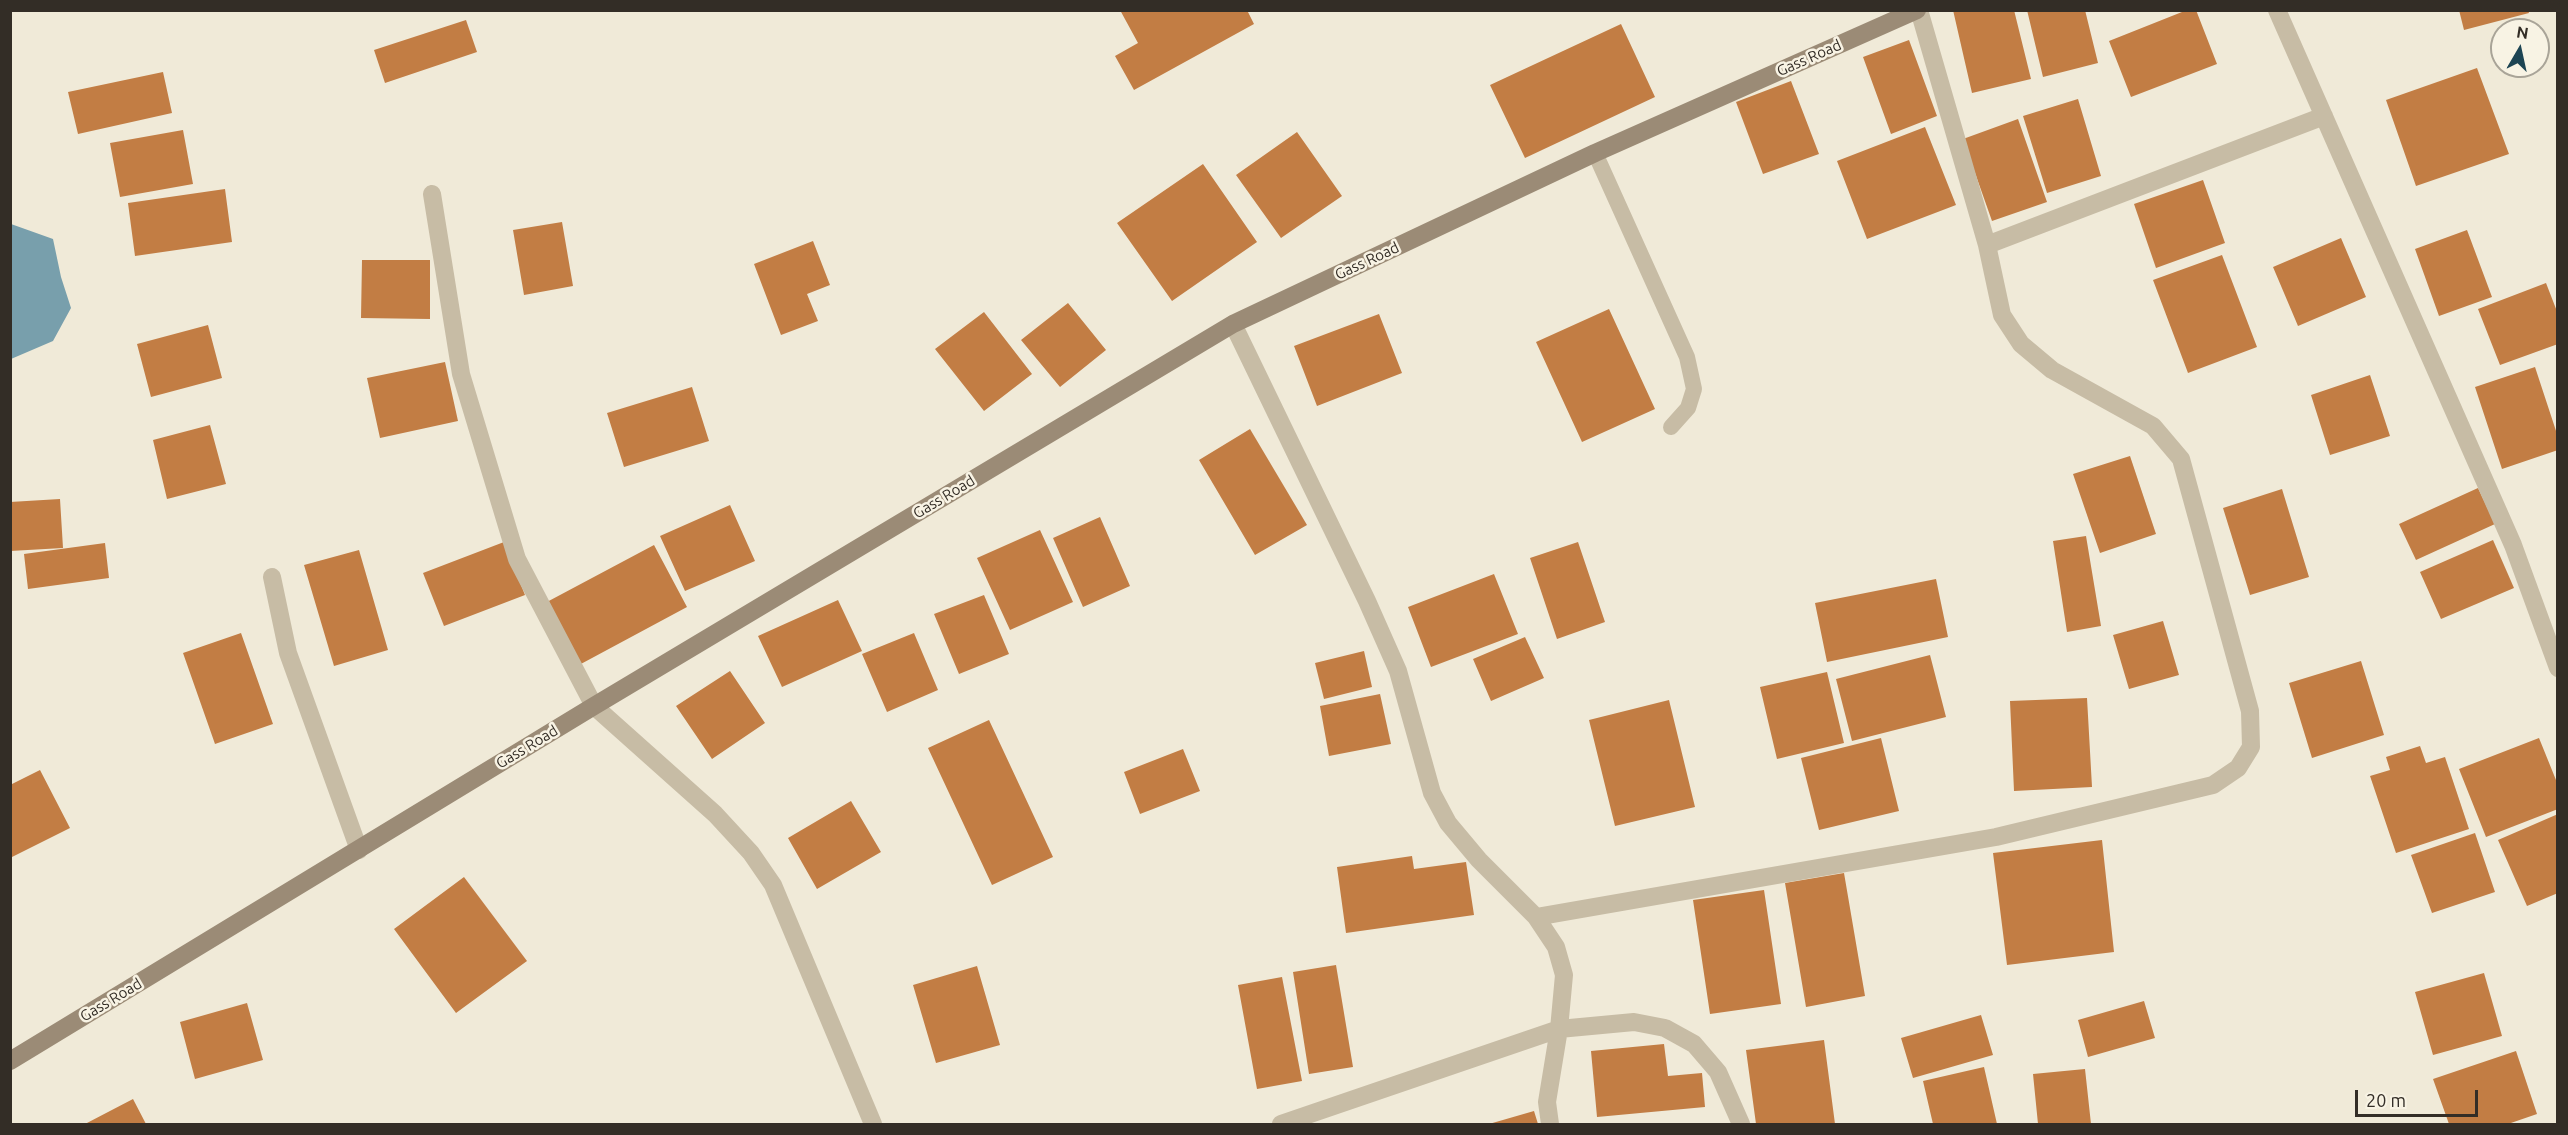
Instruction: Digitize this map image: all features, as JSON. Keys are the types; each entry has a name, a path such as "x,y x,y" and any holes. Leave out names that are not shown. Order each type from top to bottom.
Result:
{"main road":[{"name":"Gass Road","path":"10,1061 594,706 1233,324 1595,153 1918,10"}],"street":[{"path":"1536,917 1996,837 2213,785 2238,768 2251,747 2250,711 2181,459 2153,426 2052,370 2021,344 2002,315 1988,245 1918,10"},
{"path":"2277,10 2513,545 2558,668"},
{"path":"1988,245 2324,116"},
{"path":"432,194 461,374 517,559 594,706 715,814 751,853 773,885 873,1125"},
{"path":"1233,324 1367,601 1398,671 1432,793 1448,823 1479,860 1536,917 1556,947 1564,975 1548,1102 1550,1125"},
{"path":"272,577 288,652 359,850"},
{"path":"1281,1125 1559,1029 1634,1022 1665,1028 1694,1044 1718,1072 1741,1125"}],"lane":[{"path":"1595,153 1687,357 1694,389 1688,408 1671,427"}],"water":[{"path":"11,224 53,239 61,277 71,308 53,341 11,359"}],"building":[{"path":"1120,10 1247,10 1254,24 1134,90 1115,56 1138,43"},
{"path":"1953,10 2014,10 2031,79 1972,93"},
{"path":"2027,10 2085,10 2098,63 2043,77"},
{"path":"2187,10 2196,10 2217,64 2131,97 2109,41"},
{"path":"2459,10 2528,10 2529,13 2510,18 2490,18 2490,23 2464,30"},
{"path":"466,20 477,52 385,83 374,50"},
{"path":"1621,24 1655,97 1525,158 1490,85"},
{"path":"1909,40 1937,116 1891,134 1863,57"},
{"path":"2477,68 2509,154 2416,186 2386,100"},
{"path":"163,72 172,113 78,134 68,92"},
{"path":"1791,81 1819,154 1763,174 1736,102"},
{"path":"2078,99 2101,176 2047,193 2023,116"},
{"path":"2018,119 2047,202 1992,221 1963,139"},
{"path":"1925,127 1956,205 1867,239 1837,161"},
{"path":"183,130 193,184 120,197 110,143"},
{"path":"1297,132 1342,196 1281,238 1236,175"},
{"path":"1203,164 1257,242 1172,301 1117,223"},
{"path":"2203,180 2225,243 2156,268 2134,204"},
{"path":"225,189 232,242 135,256 128,203"},
{"path":"562,222 573,286 524,295 513,230"},
{"path":"2467,230 2492,297 2439,316 2415,249"},
{"path":"2341,238 2366,297 2298,326 2273,267"},
{"path":"813,241 830,285 807,294 818,321 781,335 754,264"},
{"path":"2222,255 2257,347 2188,373 2153,280"},
{"path":"362,260 430,260 430,319 361,318"},
{"path":"2546,283 2558,314 2558,344 2500,365 2478,309"},
{"path":"1068,303 1106,350 1060,387 1021,340"},
{"path":"1609,309 1655,409 1582,442 1536,342"},
{"path":"984,312 1032,374 984,411 935,349"},
{"path":"1379,314 1402,373 1317,406 1294,346"},
{"path":"208,325 222,378 151,397 137,344"},
{"path":"445,362 458,421 380,438 367,378"},
{"path":"2535,367 2558,437 2558,450 2502,469 2475,387"},
{"path":"2370,375 2390,436 2330,455 2311,395"},
{"path":"692,387 709,441 624,467 607,413"},
{"path":"210,425 226,484 167,499 153,440"},
{"path":"1250,429 1307,525 1255,555 1199,460"},
{"path":"2130,456 2156,534 2100,553 2073,474"},
{"path":"2478,488 2495,524 2416,560 2399,524"},
{"path":"2282,489 2309,577 2250,595 2223,508"},
{"path":"60,499 63,548 10,551 10,502"},
{"path":"730,505 755,561 685,591 660,536"},
{"path":"1100,517 1130,586 1083,607 1053,538"},
{"path":"1040,530 1073,602 1010,630 977,558"},
{"path":"2086,536 2101,626 2067,632 2053,541"},
{"path":"2493,540 2514,588 2441,619 2420,572"},
{"path":"504,542 525,595 444,626 423,573"},
{"path":"1578,542 1605,622 1557,639 1530,558"},
{"path":"105,543 109,578 28,589 24,554"},
{"path":"654,545 687,607 579,665 545,603"},
{"path":"359,550 388,650 334,666 304,565"},
{"path":"1494,574 1518,634 1431,667 1408,607"},
{"path":"1936,579 1948,637 1827,662 1815,603"},
{"path":"984,595 1009,654 959,674 934,614"},
{"path":"838,600 862,651 782,687 758,636"},
{"path":"2163,621 2179,675 2129,689 2113,635"},
{"path":"241,633 273,724 215,744 183,653"},
{"path":"914,633 938,690 887,712 862,654"},
{"path":"1525,637 1544,678 1491,701 1473,659"},
{"path":"1364,651 1372,687 1324,699 1315,663"},
{"path":"1930,655 1946,717 1852,741 1836,679"},
{"path":"2361,661 2384,735 2312,758 2289,683"},
{"path":"730,671 765,723 712,759 676,706"},
{"path":"1827,672 1844,743 1777,759 1760,687"},
{"path":"1380,694 1391,744 1329,756 1320,706"},
{"path":"2087,698 2092,787 2014,791 2010,701"},
{"path":"1669,700 1695,807 1615,826 1589,720"},
{"path":"989,720 1053,857 992,885 928,748"},
{"path":"1881,738 1899,811 1819,830 1801,758"},
{"path":"2539,738 2558,785 2558,809 2486,837 2459,769"},
{"path":"2420,746 2426,763 2445,757 2469,829 2396,853 2370,776 2390,770 2386,757"},
{"path":"1183,749 1200,791 1140,814 1124,772"},
{"path":"40,770 70,828 10,858 10,785"},
{"path":"851,801 881,852 817,889 788,838"},
{"path":"2558,814 2558,893 2527,906 2498,840"},
{"path":"2475,833 2495,892 2432,913 2411,855"},
{"path":"2102,840 2114,952 2007,965 1993,853"},
{"path":"1412,856 1414,869 1466,862 1474,915 1346,933 1337,867"},
{"path":"1844,873 1865,996 1806,1007 1785,883"},
{"path":"464,877 527,961 456,1013 394,929"},
{"path":"1764,890 1781,1004 1710,1014 1693,900"},
{"path":"1336,965 1353,1067 1309,1074 1293,972"},
{"path":"977,966 1000,1045 936,1063 913,985"},
{"path":"2484,973 2502,1036 2433,1055 2415,992"},
{"path":"1282,977 1302,1081 1257,1089 1238,985"},
{"path":"2144,1001 2155,1038 2088,1057 2078,1020"},
{"path":"247,1003 263,1060 195,1079 180,1022"},
{"path":"1981,1015 1993,1055 1913,1078 1901,1038"},
{"path":"1824,1040 1835,1124 1756,1124 1746,1050"},
{"path":"1664,1044 1668,1076 1702,1073 1705,1107 1597,1117 1591,1051"},
{"path":"2516,1051 2537,1114 2508,1124 2449,1124 2433,1079"},
{"path":"1984,1067 1997,1124 1933,1124 1923,1081"},
{"path":"2085,1069 2091,1124 2038,1124 2033,1074"},
{"path":"133,1099 146,1124 85,1124"},
{"path":"1534,1111 1538,1124 1489,1124"}]}
